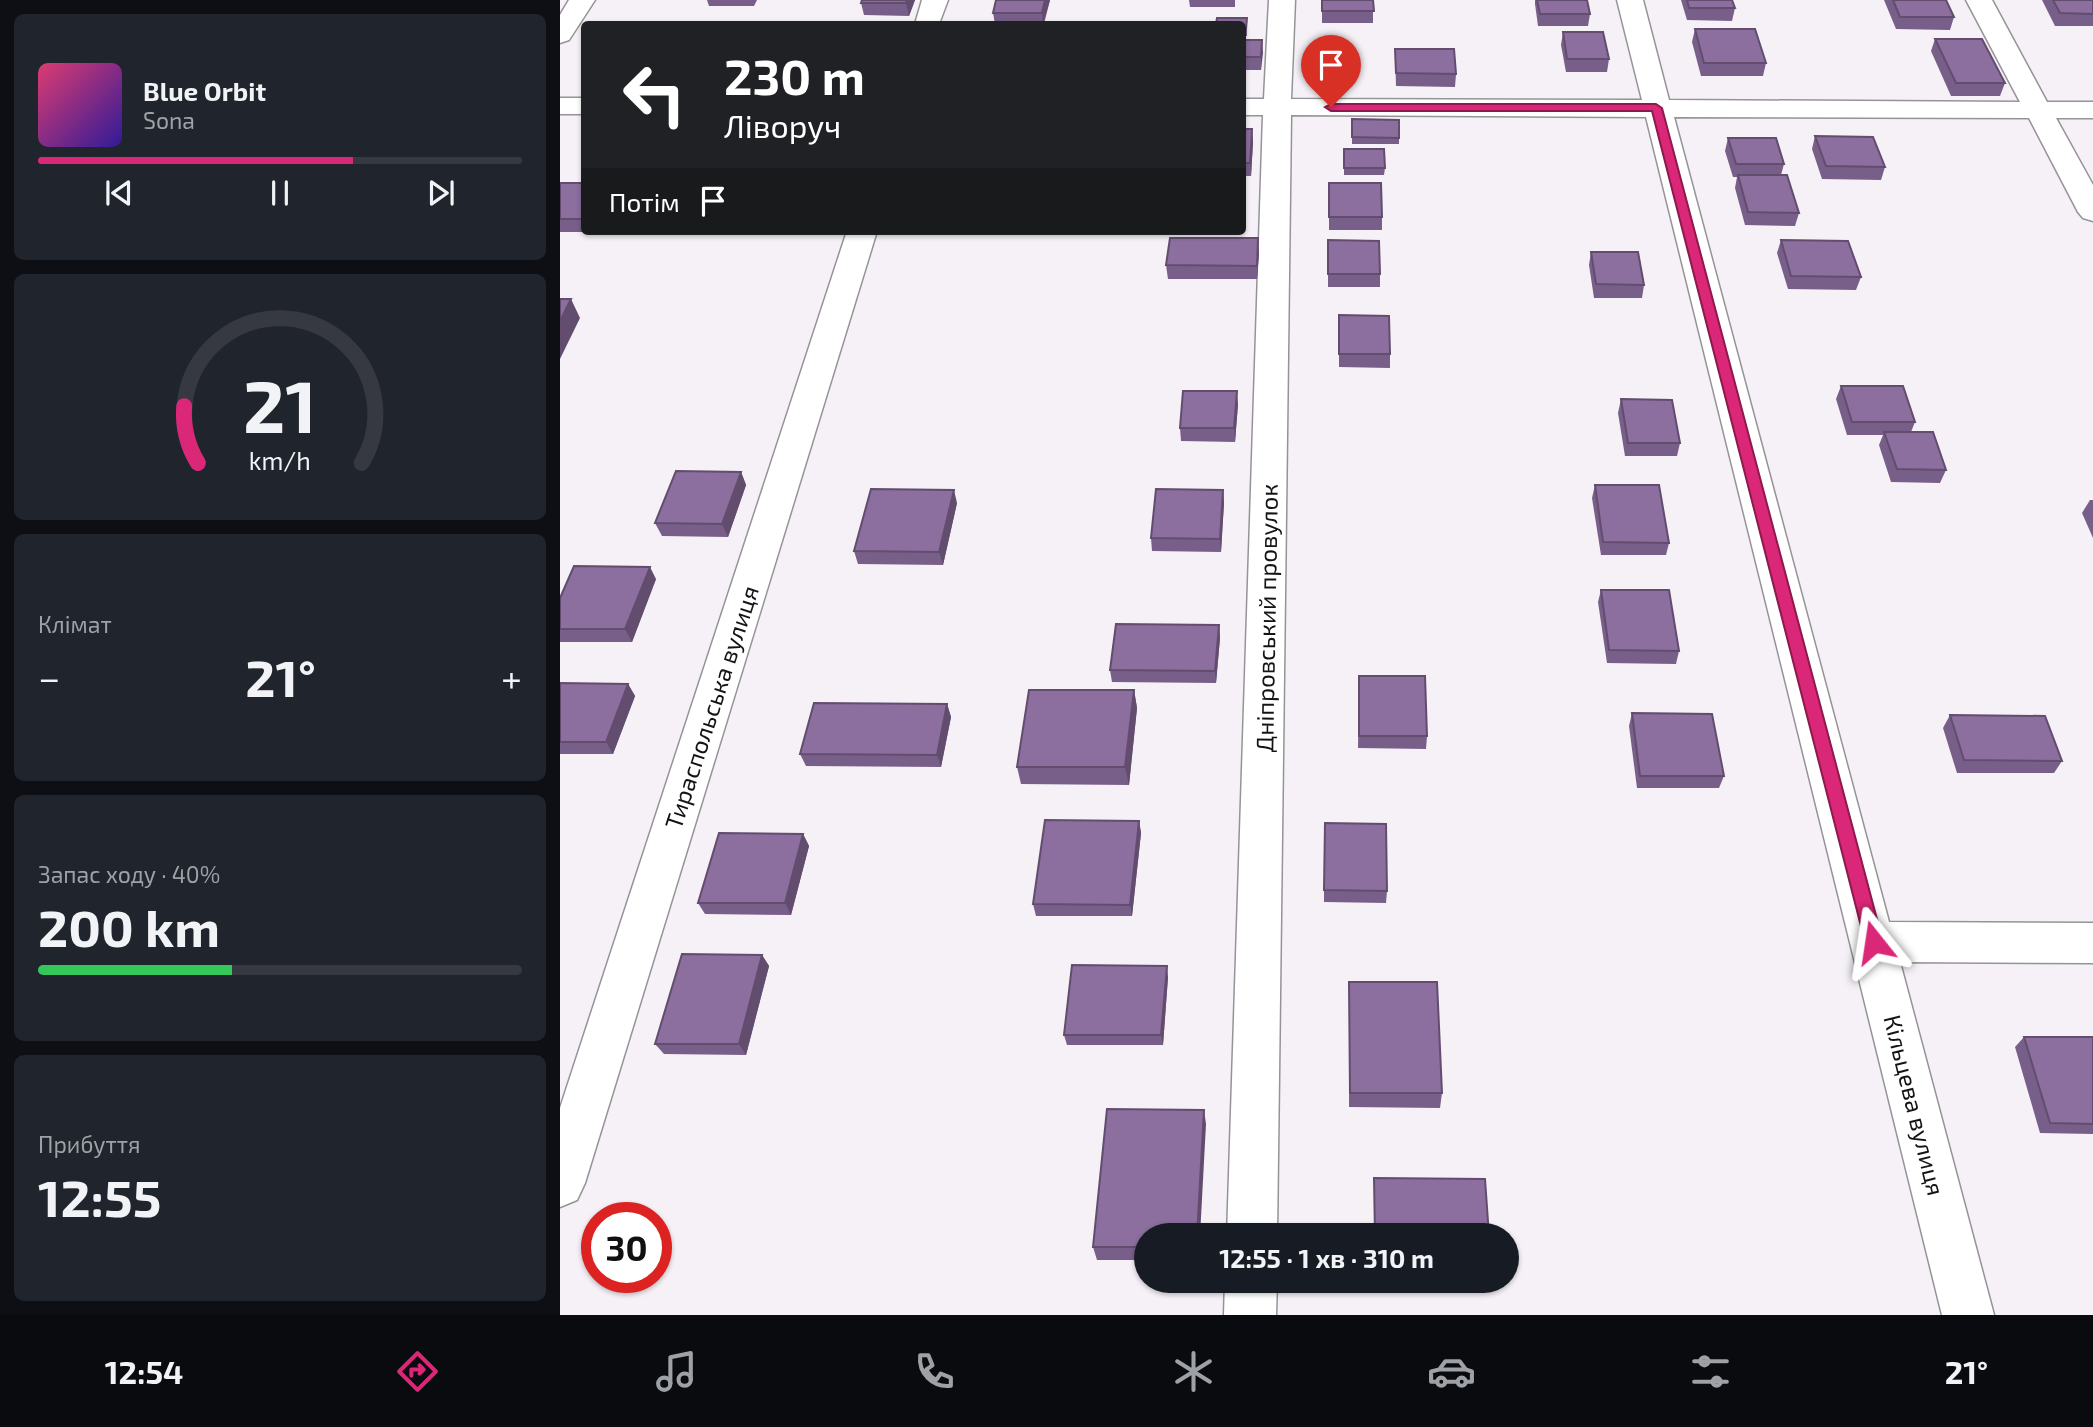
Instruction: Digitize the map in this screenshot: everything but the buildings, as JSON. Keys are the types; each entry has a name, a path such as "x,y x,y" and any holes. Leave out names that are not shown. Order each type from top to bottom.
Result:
{"street":[{"path":"560,35 582,0"},
{"path":"929,21 935,0"},
{"name":"Дніпровський провулок","path":"1252,1223 1260,107 1282,0"},
{"name":"Кільцева вулиця","path":"1630,0 1968,1315"},
{"path":"1979,0 2093,212"},
{"path":"560,106 581,106"},
{"path":"1260,107 2093,110"},
{"name":"Тираспольська вулиця","path":"560,1183 861,235"},
{"path":"1874,942 2093,943"},
{"path":"1250,1315 1251,1293"}],"route":[{"path":"1331,107 1656,108 1874,942"}]}
